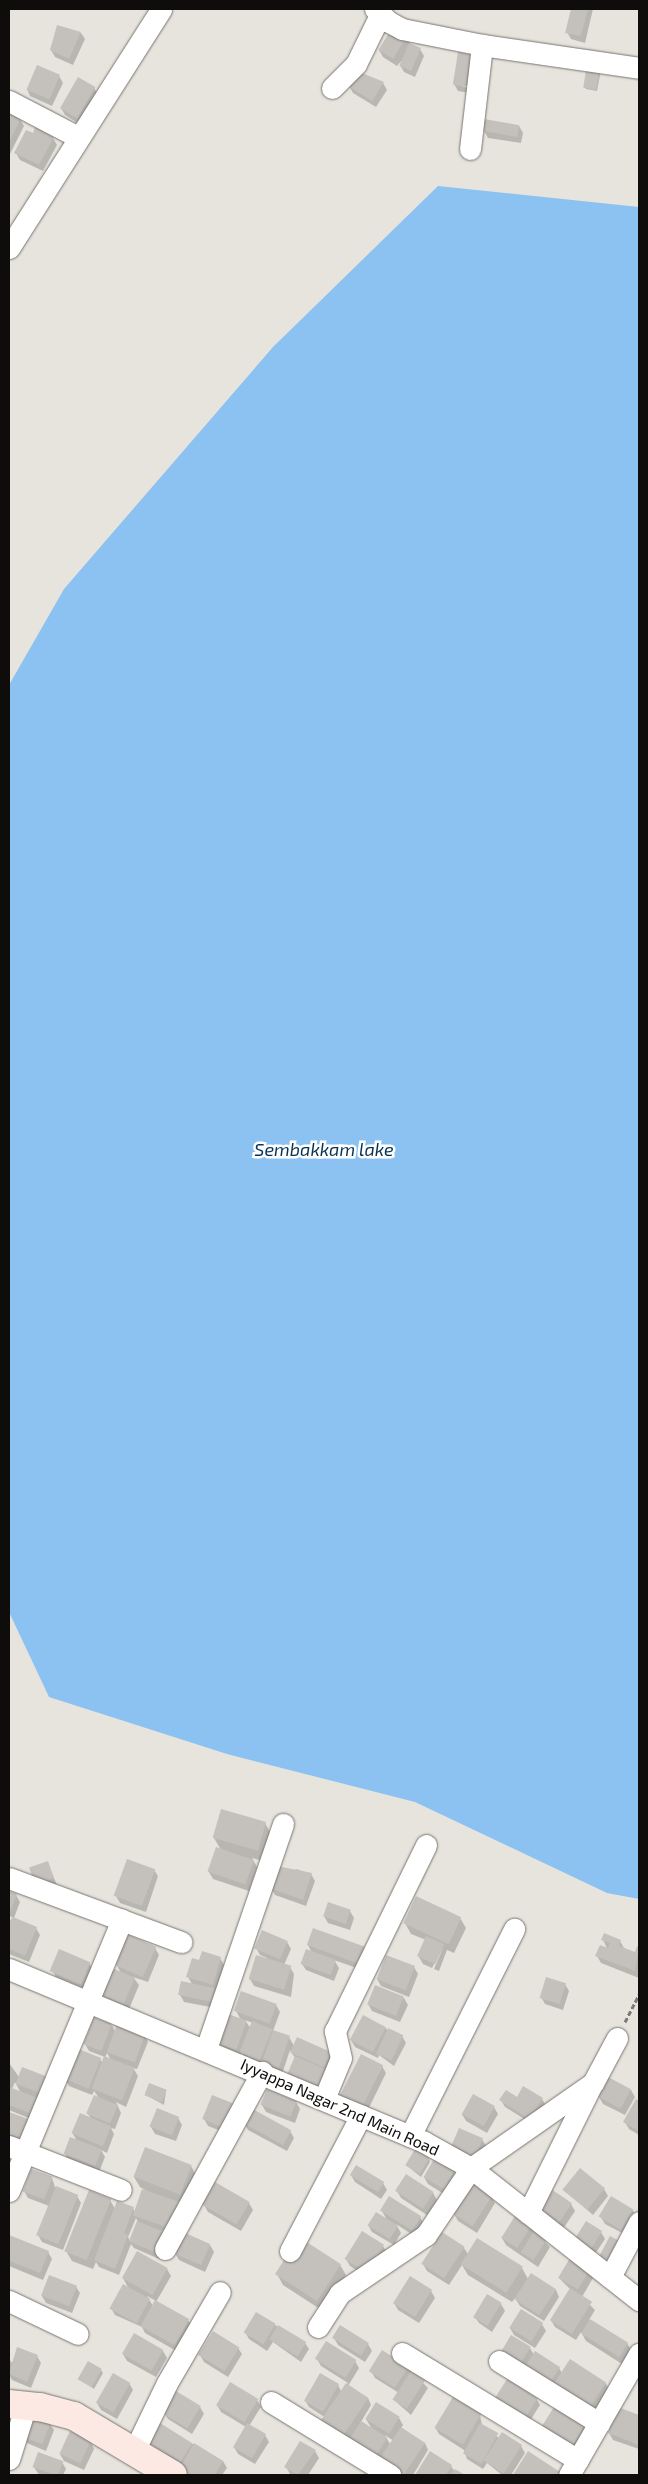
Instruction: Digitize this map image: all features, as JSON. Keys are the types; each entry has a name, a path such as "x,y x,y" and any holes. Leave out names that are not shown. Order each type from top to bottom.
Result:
{"street":[{"path":"9,248 161,9"},
{"path":"332,88 356,64 377,12 402,29 482,44 639,68"},
{"path":"470,149 482,44"},
{"path":"9,101 78,137"},
{"path":"206,2049 283,1824"},
{"path":"324,2099 341,2058 335,2031 426,1845"},
{"path":"9,1878 181,1942"},
{"path":"9,2190 18,2149 90,2002 122,1920"},
{"path":"410,2136 514,1930"},
{"name":"Iyyappa Nagar 2nd Main Road","path":"9,1969 262,2072 410,2136 471,2168 639,2300"},
{"path":"528,2214 617,2038"},
{"path":"165,2249 262,2072"},
{"path":"318,2327 340,2293 426,2234 471,2168 593,2083"},
{"path":"290,2251 361,2115"},
{"path":"18,2149 121,2190"},
{"path":"610,2277 639,2222"},
{"path":"134,2451 167,2383 220,2292"},
{"path":"9,2301 78,2334"},
{"path":"402,2353 573,2468 639,2354"},
{"path":"499,2361 599,2424"},
{"path":"271,2402 390,2475"},
{"path":"9,2459 18,2404 68,2414 173,2475"}],"path":[{"path":"617,2038 639,1994"}],"water":[{"name":"Sembakkam lake","path":"438,186 639,207 639,1899 607,1893 415,1802 227,1754 49,1697 9,1612 9,685 64,589 273,347"}],"building":[{"path":"571,9 588,9 581,36 565,33"},
{"path":"57,25 81,32 69,59 50,50"},
{"path":"393,26 408,35 393,59 379,50"},
{"path":"409,43 421,48 411,71 399,66"},
{"path":"458,52 471,54 466,87 453,85"},
{"path":"587,64 600,66 596,90 583,88"},
{"path":"37,65 60,75 49,100 26,90"},
{"path":"357,71 384,82 372,101 348,86"},
{"path":"78,77 95,87 77,118 60,108"},
{"path":"9,112 21,118 9,143"},
{"path":"484,119 519,125 517,137 482,131"},
{"path":"35,127 54,137 39,165 14,153 26,130 33,133"},
{"path":"221,1809 266,1822 258,1851 213,1838"},
{"path":"216,1847 254,1860 245,1885 208,1872"},
{"path":"127,1859 155,1869 142,1906 114,1896"},
{"path":"48,1861 54,1878 35,1885 29,1868"},
{"path":"277,1866 312,1873 303,1900 269,1888"},
{"path":"9,1891 17,1894 10,1912 9,1911"},
{"path":"416,1896 461,1917 449,1944 403,1923"},
{"path":"328,1902 351,1910 346,1924 323,1916"},
{"path":"13,1917 37,1927 25,1956 9,1949 9,1922"},
{"path":"313,1928 370,1949 364,1966 307,1945"},
{"path":"262,1930 288,1941 280,1959 254,1948"},
{"path":"604,1933 621,1940 619,1946 635,1952 637,1946 639,1947 635,1971 595,1956 600,1945 608,1948 610,1943 601,1940"},
{"path":"127,1934 156,1947 143,1977 114,1964"},
{"path":"426,1936 444,1944 435,1964 417,1956"},
{"path":"59,1949 90,1962 81,1984 50,1971"},
{"path":"306,1949 336,1960 331,1975 301,1964"},
{"path":"202,1951 221,1957 213,1985 186,1977 192,1958 199,1960"},
{"path":"256,1955 291,1966 284,1990 249,1979"},
{"path":"386,1955 415,1966 406,1990 377,1979"},
{"path":"112,1968 135,1978 123,2007 99,1997"},
{"path":"546,1977 566,1983 560,2004 540,1998"},
{"path":"181,1981 215,1988 212,2002 178,1995"},
{"path":"375,1985 404,1997 396,2016 367,2004"},
{"path":"241,1991 277,2004 270,2024 234,2011"},
{"path":"228,2014 247,2021 236,2050 217,2043"},
{"path":"363,2015 386,2027 373,2052 350,2040"},
{"path":"94,2017 112,2024 101,2051 84,2044"},
{"path":"252,2021 272,2029 260,2061 239,2053"},
{"path":"117,2024 145,2034 135,2062 107,2052"},
{"path":"388,2028 403,2035 392,2061 376,2053"},
{"path":"273,2030 290,2036 279,2068 262,2062"},
{"path":"297,2037 331,2052 324,2068 290,2053"},
{"path":"76,2048 101,2058 89,2089 64,2079"},
{"path":"361,2054 383,2065 360,2111 338,2099"},
{"path":"104,2056 135,2068 122,2101 91,2089"},
{"path":"295,2056 328,2070 321,2088 288,2073"},
{"path":"22,2067 50,2078 44,2095 16,2084"},
{"path":"608,2077 631,2089 621,2109 598,2096"},
{"path":"149,2083 167,2090 162,2102 144,2095"},
{"path":"523,2086 543,2098 529,2119 499,2100 506,2090 517,2097"},
{"path":"9,2087 38,2098 32,2114 9,2105"},
{"path":"267,2089 297,2101 290,2117 261,2105"},
{"path":"473,2094 495,2106 484,2126 462,2114"},
{"path":"94,2095 118,2105 110,2124 86,2113"},
{"path":"212,2095 239,2106 229,2130 202,2119"},
{"path":"636,2099 639,2101 639,2131 623,2122"},
{"path":"157,2108 179,2117 172,2136 150,2127"},
{"path":"251,2108 291,2130 283,2145 243,2123"},
{"path":"9,2112 28,2119 21,2139 9,2134"},
{"path":"80,2113 111,2126 103,2147 71,2133"},
{"path":"459,2128 483,2138 474,2158 450,2148"},
{"path":"70,2137 102,2149 95,2166 64,2154"},
{"path":"145,2147 192,2165 180,2195 134,2177"},
{"path":"415,2149 430,2158 420,2174 405,2165"},
{"path":"434,2159 455,2171 444,2189 424,2177"},
{"path":"356,2165 384,2182 378,2192 350,2175"},
{"path":"580,2168 605,2188 587,2210 562,2190"},
{"path":"31,2169 53,2177 44,2199 23,2192"},
{"path":"406,2174 434,2192 423,2209 395,2191"},
{"path":"215,2182 250,2202 237,2225 202,2205"},
{"path":"472,2183 492,2196 473,2226 452,2213"},
{"path":"56,2186 78,2195 58,2244 36,2235"},
{"path":"548,2187 572,2203 558,2224 534,2208"},
{"path":"142,2189 179,2202 170,2228 133,2215"},
{"path":"89,2190 111,2199 87,2260 64,2251"},
{"path":"389,2196 421,2216 412,2231 380,2210"},
{"path":"611,2196 633,2209 621,2230 599,2217"},
{"path":"117,2201 134,2207 124,2233 128,2235 115,2269 94,2260"},
{"path":"376,2212 398,2226 390,2239 368,2226"},
{"path":"515,2216 531,2226 517,2248 501,2238"},
{"path":"137,2221 164,2232 156,2252 129,2241"},
{"path":"586,2221 602,2231 589,2251 573,2241"},
{"path":"362,2231 384,2245 367,2273 345,2259"},
{"path":"534,2231 547,2239 533,2260 521,2252"},
{"path":"183,2232 210,2244 201,2265 174,2253"},
{"path":"442,2232 465,2247 444,2279 421,2264"},
{"path":"9,2235 49,2251 40,2273 9,2261"},
{"path":"610,2236 625,2244 614,2264 599,2256"},
{"path":"299,2237 341,2264 317,2301 275,2274"},
{"path":"477,2238 523,2267 506,2293 461,2264"},
{"path":"137,2251 168,2268 153,2295 122,2278"},
{"path":"570,2258 590,2270 578,2290 558,2278"},
{"path":"531,2273 556,2289 539,2315 514,2299"},
{"path":"49,2275 77,2286 69,2306 41,2296"},
{"path":"410,2276 432,2290 415,2317 393,2303"},
{"path":"123,2284 150,2299 137,2324 109,2308"},
{"path":"570,2288 592,2302 572,2334 550,2320"},
{"path":"487,2294 502,2303 488,2326 473,2317"},
{"path":"155,2300 189,2319 175,2345 140,2326"},
{"path":"521,2309 543,2323 531,2341 509,2328"},
{"path":"256,2312 276,2324 263,2344 244,2333"},
{"path":"590,2319 628,2343 619,2357 581,2333"},
{"path":"278,2325 306,2342 298,2357 269,2340"},
{"path":"340,2325 369,2343 361,2356 332,2338"},
{"path":"213,2331 239,2347 224,2371 198,2355"},
{"path":"134,2333 163,2350 151,2371 122,2354"},
{"path":"511,2335 531,2347 517,2370 497,2358"},
{"path":"326,2341 357,2360 345,2378 315,2359"},
{"path":"17,2347 38,2355 27,2382 9,2374"},
{"path":"382,2350 408,2366 395,2388 369,2371"},
{"path":"535,2351 560,2367 546,2389 521,2373"},
{"path":"570,2359 606,2382 588,2411 551,2388"},
{"path":"88,2361 102,2369 91,2387 78,2379"},
{"path":"411,2371 425,2380 407,2409 392,2400"},
{"path":"113,2373 130,2383 113,2412 96,2402"},
{"path":"320,2373 339,2384 323,2412 304,2401"},
{"path":"507,2379 538,2398 525,2418 494,2399"},
{"path":"230,2382 258,2399 244,2422 216,2405"},
{"path":"346,2383 368,2398 342,2438 319,2423"},
{"path":"176,2391 201,2406 187,2428 163,2413"},
{"path":"453,2397 481,2414 463,2445 434,2428"},
{"path":"376,2402 400,2417 389,2434 365,2419"},
{"path":"554,2407 585,2426 571,2447 541,2428"},
{"path":"618,2407 639,2415 639,2445 608,2433"},
{"path":"30,2415 51,2423 42,2444 22,2436"},
{"path":"361,2421 387,2437 376,2456 349,2440"},
{"path":"160,2423 192,2443 177,2468 145,2448"},
{"path":"247,2423 266,2434 252,2458 233,2447"},
{"path":"480,2423 498,2433 481,2464 463,2454"},
{"path":"401,2427 425,2443 404,2475 379,2459"},
{"path":"70,2431 91,2441 80,2463 59,2454"},
{"path":"502,2432 522,2445 504,2474 483,2461"},
{"path":"300,2441 316,2450 298,2475 284,2467"},
{"path":"194,2443 223,2461 215,2475 186,2475 178,2471"},
{"path":"430,2451 452,2465 446,2475 415,2475"},
{"path":"528,2451 563,2474 513,2475"},
{"path":"38,2452 63,2461 58,2475 33,2467"},
{"path":"455,2469 465,2475 451,2475"}]}
